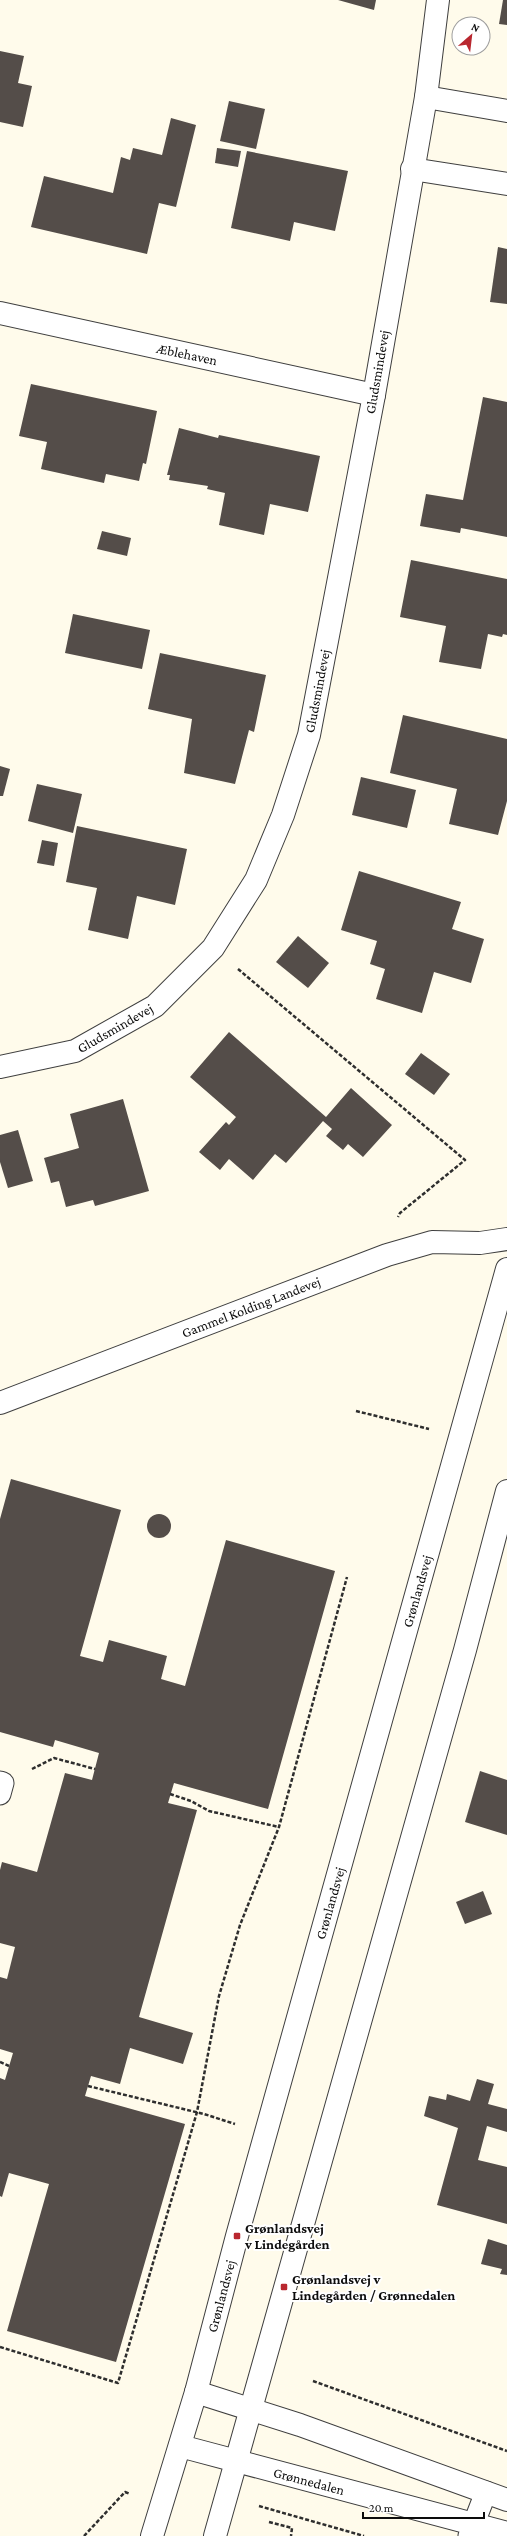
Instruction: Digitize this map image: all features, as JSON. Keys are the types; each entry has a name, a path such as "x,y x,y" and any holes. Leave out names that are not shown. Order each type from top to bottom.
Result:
{"street":[{"name":"Gludsmindevej","path":"0,1067 75,1052 155,1006 214,948 256,880 283,815 309,736 374,395 412,169 426,98 438,0"},
{"path":"426,98 507,111"},
{"path":"412,169 507,184"},
{"name":"Æblehaven","path":"0,314 374,395"},
{"name":"Gammel Kolding Landevej","path":"0,1404 387,1255 432,1242 480,1244 507,1239"},
{"name":"Grønlandsvej","path":"152,2536 196,2392 266,2133 507,1269"},
{"path":"215,2536 253,2409 286,2279 463,1658 507,1491"},
{"path":"196,2392 253,2409 507,2500"},
{"name":"Grønnedalen","path":"180,2446 471,2530 507,2533"}],"lane":[{"path":"471,2530 486,2492"}],"path":[{"path":"214,948 465,1160 400,1213 387,1255"},
{"path":"356,1411 459,1439"},
{"path":"0,2347 118,2383 197,2112 221,1989 240,1925 279,1827 347,1577"},
{"path":"1,1787 54,1758 95,1769"},
{"path":"170,1794 190,1801 209,1811 279,1827"},
{"path":"0,2062 9,2066"},
{"path":"88,2086 197,2112 266,2133"},
{"path":"313,2381 507,2451"},
{"path":"84,2536 125,2492 162,2504"},
{"path":"227,2497 364,2536"},
{"path":"269,2522 292,2528 291,2536"}],"building":[{"path":"338,0 376,0 374,10"},
{"path":"503,0 507,0 507,25 499,24"},
{"path":"0,51 24,56 18,83 32,86 23,127 0,122"},
{"path":"229,101 265,109 256,149 220,141"},
{"path":"171,118 196,125 176,207 159,203 147,254 31,227 44,176 113,193 121,157 130,160 133,148 162,155"},
{"path":"217,148 241,151 238,167 215,163"},
{"path":"247,151 348,171 335,231 294,222 290,241 231,228"},
{"path":"498,247 507,249 507,304 490,302"},
{"path":"31,384 157,411 146,464 143,463 139,481 106,474 104,483 41,469 47,442 19,436"},
{"path":"483,397 507,402 507,537 461,528 460,533 420,526 426,494 463,500"},
{"path":"179,428 218,438 219,435 320,456 308,512 270,504 264,535 219,525 225,493 207,489 208,486 169,480 170,475 167,475"},
{"path":"102,531 131,538 127,556 97,549"},
{"path":"411,560 507,579 507,635 503,634 502,637 488,634 481,669 439,662 446,626 400,617"},
{"path":"73,614 150,630 142,669 65,653"},
{"path":"160,653 266,675 254,732 249,730 235,784 184,773 192,719 148,709"},
{"path":"403,715 507,739 507,801 498,835 449,824 457,789 390,773"},
{"path":"0,766 10,769 3,796 0,796"},
{"path":"361,777 416,790 407,828 352,815"},
{"path":"37,784 82,794 73,833 28,821"},
{"path":"77,826 187,849 175,905 137,896 128,939 88,930 97,888 66,882"},
{"path":"42,840 58,843 54,866 37,863"},
{"path":"359,871 461,902 452,929 484,939 471,983 434,972 422,1013 376,999 385,969 370,964 377,941 341,930"},
{"path":"298,936 329,963 308,988 276,962"},
{"path":"229,1032 326,1117 351,1088 392,1125 363,1157 348,1144 343,1150 326,1136 332,1129 323,1121 286,1163 275,1154 253,1180 229,1159 220,1170 199,1152 226,1122 229,1125 236,1117 190,1077"},
{"path":"421,1053 450,1074 434,1095 405,1074"},
{"path":"123,1099 149,1191 95,1206 93,1200 66,1207 59,1181 51,1183 44,1158 79,1148 70,1114"},
{"path":"18,1130 33,1181 8,1188 0,1162 0,1135"},
{"path":"11,1479 121,1510 80,1656 103,1662 109,1640 167,1656 161,1679 185,1686 226,1540 335,1571 268,1809 174,1783 168,1803 197,1810 139,2017 193,2033 183,2064 130,2048 120,2084 91,2076 85,2096 185,2124 116,2362 7,2331 49,2184 9,2173 2,2197 0,2196 0,2078 5,2080 13,2053 0,2049 0,1977 7,1979 15,1947 0,1943 0,1870 2,1862 37,1872 65,1773 92,1780 99,1753 55,1740 53,1747 0,1732 0,1519"},
{"path":"159,1514 164,1515 170,1521 170,1531 164,1537 159,1538 154,1537 148,1531 147,1526 148,1521 154,1515"},
{"path":"480,1771 507,1780 507,1835 465,1822"},
{"path":"483,1891 492,1914 465,1924 456,1902"},
{"path":"477,2079 494,2084 488,2104 507,2109 507,2132 487,2126 478,2160 507,2167 507,2224 437,2205 458,2128 424,2116 429,2096 446,2100 447,2094 470,2101"},
{"path":"488,2239 507,2245 507,2275 500,2274 502,2269 481,2264"}],"place":[{"name":"Grønlandsvej v Lindegården","path":"237,2236"},
{"name":"Grønlandsvej v Lindegården / Grønnedalen","path":"284,2287"}]}
